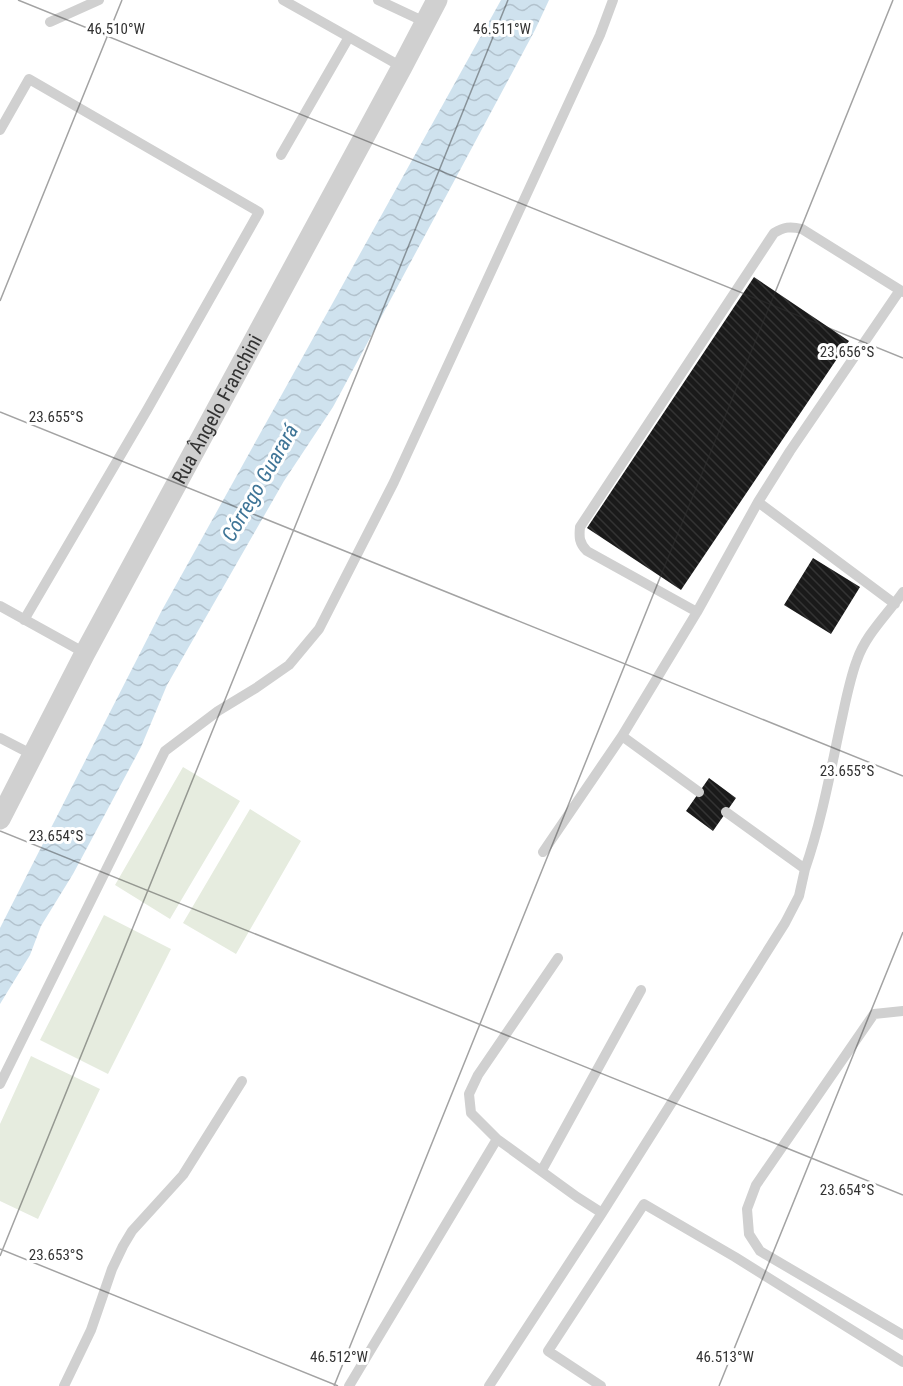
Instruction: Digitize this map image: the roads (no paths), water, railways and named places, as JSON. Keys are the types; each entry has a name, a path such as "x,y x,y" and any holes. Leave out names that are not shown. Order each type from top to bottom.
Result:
{"street":[{"name":"Rua Ângelo Franchini","path":"0,819 85,653 437,0"}],"lane":[{"path":"50,22 99,0"},
{"path":"283,0 402,67"},
{"path":"378,0 425,22"},
{"path":"0,1084 165,751 218,711 289,665 319,629 394,482 595,46 613,0"},
{"path":"281,155 349,37"},
{"path":"0,130 29,79 259,212 24,620"},
{"path":"543,852 622,736 696,612 758,502 790,451 902,291 802,229 792,226 782,227 774,232 580,526 581,545 587,551 696,612"},
{"path":"758,502 895,604"},
{"path":"489,1386 602,1213 799,896 814,843 857,659 868,637 903,592"},
{"path":"0,606 85,653"},
{"path":"622,736 699,792"},
{"path":"0,738 33,755"},
{"path":"726,812 805,869"},
{"path":"558,958 478,1075 469,1094 471,1113 497,1139 602,1213"},
{"path":"542,1170 641,990"},
{"path":"903,1011 874,1014 756,1185 747,1209 749,1234 760,1251 903,1335"},
{"path":"64,1386 91,1330 112,1269 123,1246 132,1231 183,1175 242,1081"},
{"path":"349,1386 497,1139"},
{"path":"601,1386 548,1351 644,1204 735,1257 903,1362"}],"water":[{"name":"Córrego Guarará","path":"501,0 549,0 333,407 284,481 167,685 141,747 73,874 41,926 30,955 0,1004 0,928 161,612"}]}
